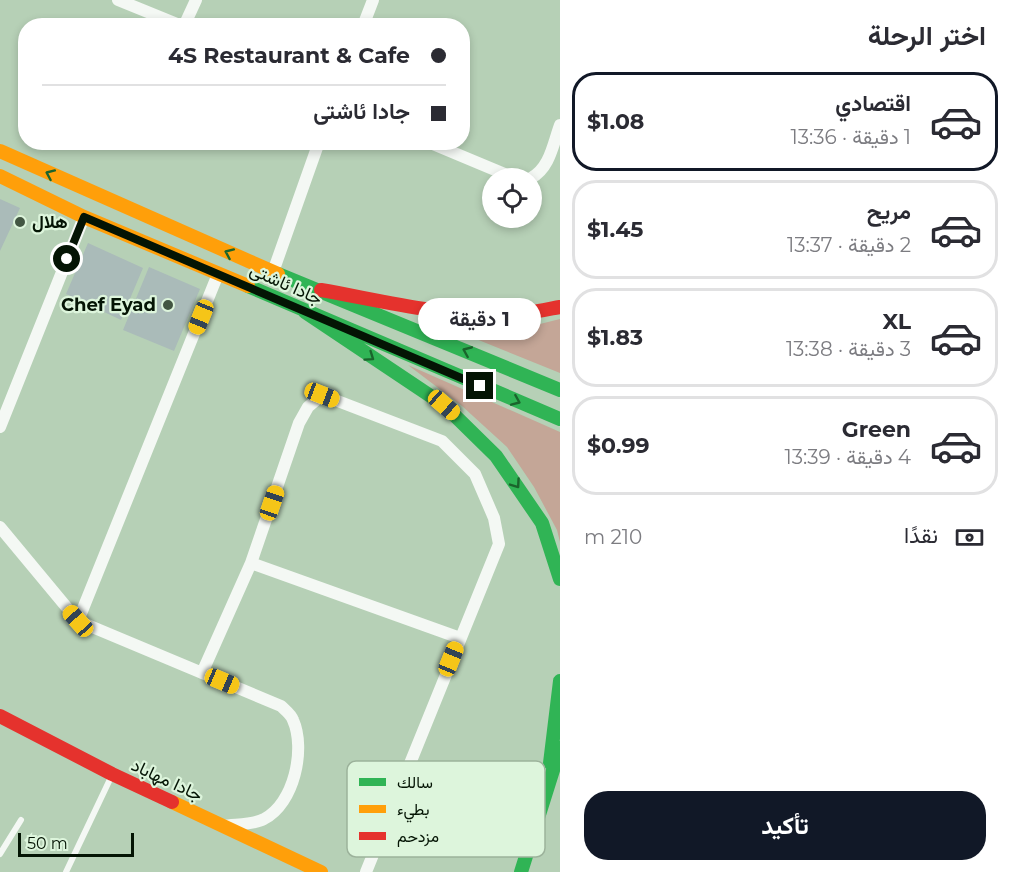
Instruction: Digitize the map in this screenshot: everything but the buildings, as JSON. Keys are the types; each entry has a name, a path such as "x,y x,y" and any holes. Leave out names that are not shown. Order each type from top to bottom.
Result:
{"main road":[{"name":"جادا ئاشتی","path":"0,151 273,272 560,390"},
{"name":"جادا ئاشتی","path":"0,176 84,217 560,419"},
{"path":"321,290 488,316 560,307"},
{"path":"305,312 444,405 496,456 542,524 560,579"},
{"path":"548,783 560,681"},
{"name":"جادا مهاباد","path":"0,716 112,774 321,872"},
{"path":"545,793 560,748"},
{"path":"521,872 526,857"}],"street":[{"path":"118,0 163,18"},
{"path":"187,18 196,0"},
{"path":"366,18 373,0"},
{"path":"542,170 560,125"},
{"path":"273,272 317,150"},
{"path":"447,150 490,168"},
{"path":"0,427 84,217"},
{"path":"78,621 218,274"},
{"path":"202,673 251,563 299,423 308,407 322,395 442,441 475,474 494,518 499,544 411,761"},
{"path":"0,527 78,621 281,706 292,717 298,735 297,764 291,787 278,809 262,820 221,826"},
{"path":"251,563 460,638"},
{"path":"366,872 372,857"}],"lane":[{"path":"66,872 112,774"},
{"path":"0,854 21,820"}],"shaded area":[{"path":"560,319 560,373 444,326 508,332"},
{"path":"408,365 560,432 560,542 557,530 534,487 507,447 462,406"}],"traffic: fast":[{"path":"278,274 560,390"},
{"path":"248,286 560,419"},
{"path":"305,312 444,405 496,456 542,523 560,579"},
{"path":"550,763 560,681"},
{"path":"545,796 560,748"},
{"path":"521,872 526,857"}],"traffic: slow":[{"path":"0,151 278,274"},
{"path":"0,176 84,217 248,286"},
{"path":"172,802 321,872"}],"traffic: jam":[{"path":"321,290 408,306 474,314 512,315 560,307"},
{"path":"0,716 172,802"}],"place":[{"name":"هلال","path":"20,222"},
{"name":"Chef Eyad","path":"168,305"}],"route":[{"path":"67,259 84,217 480,386"}]}
